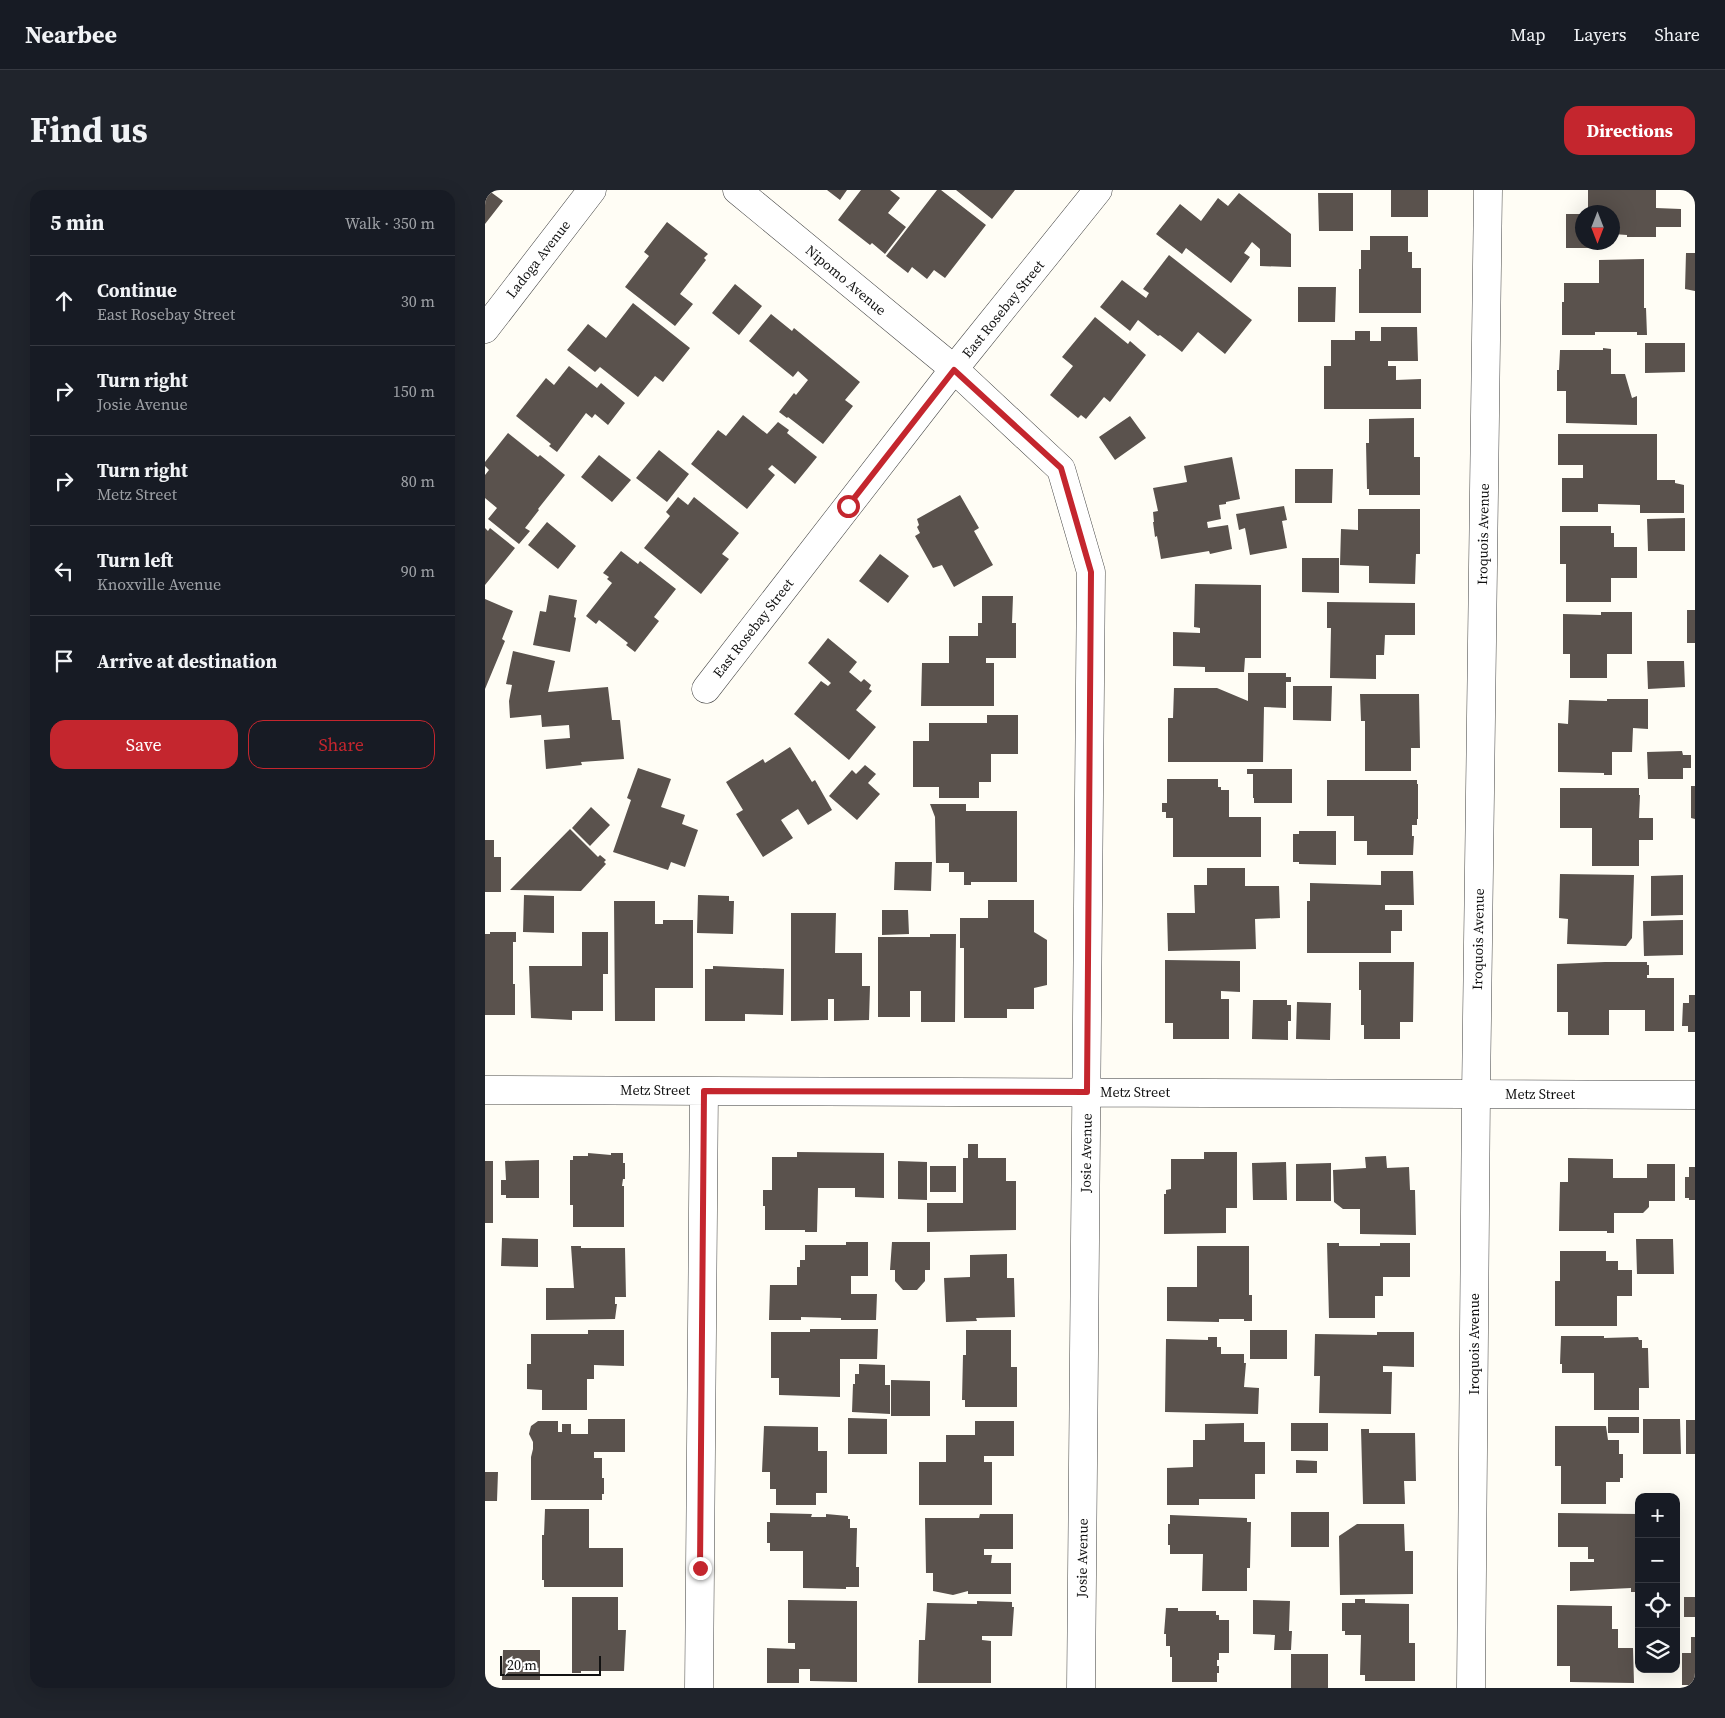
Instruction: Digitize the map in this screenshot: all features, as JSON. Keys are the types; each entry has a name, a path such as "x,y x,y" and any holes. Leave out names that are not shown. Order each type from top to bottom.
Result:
{"street":[{"name":"Ladoga Avenue","path":"485,328 592,190"},
{"name":"Nipomo Avenue","path":"737,190 954,370"},
{"name":"East Rosebay Street","path":"706,689 954,370 1098,190"},
{"name":"Iroquois Avenue","path":"1471,1688 1476,1094 1488,190"},
{"name":"Josie Avenue","path":"954,370 1061,468 1091,572 1081,1688"},
{"name":"Metz Street","path":"485,1090 1695,1095"},
{"path":"699,1688 704,1091"}],"building":[{"path":"485,190 488,190 503,201 485,224"},
{"path":"827,190 847,190 840,200"},
{"path":"861,190 890,190 900,198 888,213 906,227 885,254 838,220"},
{"path":"937,190 941,190 986,225 945,278 934,270 927,279 912,267 908,273 886,256"},
{"path":"956,190 1015,190 992,219"},
{"path":"1391,190 1428,190 1428,217 1391,217"},
{"path":"1588,190 1656,190 1656,208 1681,209 1681,227 1656,227 1656,237 1627,237 1627,235 1620,234 1620,205 1588,205"},
{"path":"1239,193 1291,234 1291,267 1260,266 1260,249 1252,242 1244,253 1250,257 1231,283 1186,248 1182,254 1156,234 1180,204 1201,221 1218,198 1228,206"},
{"path":"1318,193 1353,193 1353,231 1319,231"},
{"path":"1566,214 1575,214 1575,248 1566,248"},
{"path":"667,222 708,254 704,258 706,260 680,294 693,304 675,326 625,287 649,256 644,252"},
{"path":"1370,236 1408,236 1408,252 1412,252 1412,268 1421,268 1421,313 1359,313 1361,250 1370,250"},
{"path":"1686,253 1695,253 1695,291 1685,289"},
{"path":"1169,255 1252,320 1225,354 1198,332 1182,352 1138,320 1130,331 1100,307 1122,280 1146,298 1149,293 1143,289"},
{"path":"1644,259 1644,308 1646,308 1647,335 1637,335 1637,332 1595,332 1595,335 1562,335 1564,283 1599,283 1599,260"},
{"path":"735,284 762,306 739,335 712,313"},
{"path":"1298,287 1336,287 1335,322 1298,322"},
{"path":"633,303 690,348 663,382 655,376 638,397 600,367 595,372 567,350 588,324 606,338"},
{"path":"771,314 792,331 794,328 860,382 845,400 853,406 823,444 779,412 794,393 796,395 808,380 798,371 793,377 749,341"},
{"path":"1095,317 1128,344 1130,341 1146,355 1110,402 1104,397 1086,419 1081,415 1078,418 1050,395 1073,366 1062,357"},
{"path":"1381,327 1417,327 1418,361 1388,361 1388,366 1396,366 1396,380 1421,379 1421,409 1324,409 1324,366 1331,366 1331,340 1355,340 1355,331 1370,331 1370,341 1381,341"},
{"path":"1645,343 1685,343 1685,372 1645,373"},
{"path":"1603,348 1611,349 1611,374 1625,374 1632,398 1637,396 1637,425 1566,423 1566,391 1557,391 1557,370 1559,370 1560,350 1603,350"},
{"path":"569,366 597,388 601,383 625,403 608,425 595,414 592,418 586,413 557,452 549,446 551,444 516,416 546,378 554,385"},
{"path":"743,415 767,434 778,422 789,430 787,433 817,457 795,484 772,465 768,469 775,475 747,509 691,464 718,430 726,436"},
{"path":"1130,416 1146,438 1115,460 1099,437"},
{"path":"1414,418 1414,457 1420,457 1420,495 1369,495 1369,489 1367,489 1366,443 1369,443 1369,419"},
{"path":"508,433 538,457 540,455 565,475 525,528 530,531 519,544 488,519 497,508 485,498 485,475 489,470 485,466 485,462"},
{"path":"1558,434 1657,434 1657,480 1675,480 1675,483 1684,485 1684,513 1640,513 1640,505 1598,504 1598,512 1562,512 1562,478 1583,478 1583,465 1558,465"},
{"path":"659,450 689,474 667,502 636,478"},
{"path":"599,455 631,480 612,502 581,477"},
{"path":"1232,457 1240,499 1219,505 1221,519 1207,522 1208,528 1228,525 1232,549 1210,554 1209,551 1161,559 1153,522 1153,512 1158,511 1153,488 1187,482 1184,466"},
{"path":"1295,469 1333,469 1332,503 1295,503"},
{"path":"960,495 979,528 974,531 993,565 954,587 942,565 933,568 915,536 920,533 917,527 919,525 917,519"},
{"path":"678,497 688,505 694,497 739,533 722,554 729,559 701,594 644,548 670,516 666,512"},
{"path":"1284,506 1287,520 1282,521 1287,548 1250,555 1245,528 1239,530 1236,514"},
{"path":"1358,509 1420,509 1420,554 1416,554 1415,584 1369,583 1369,566 1340,565 1341,529 1358,530"},
{"path":"1685,518 1685,551 1648,551 1647,519"},
{"path":"547,522 576,546 558,569 528,545"},
{"path":"1560,526 1611,526 1611,533 1614,533 1614,547 1637,547 1637,578 1611,578 1611,602 1566,602 1566,564 1560,564"},
{"path":"485,528 488,531 490,528 515,548 485,585"},
{"path":"621,551 638,564 640,561 676,589 654,617 659,621 635,652 626,645 628,643 599,620 596,624 586,616 612,583 607,579 609,577 603,573"},
{"path":"880,554 909,576 888,603 859,581"},
{"path":"1302,558 1339,558 1339,593 1302,592"},
{"path":"1195,584 1261,585 1261,658 1245,658 1244,672 1205,672 1205,667 1173,666 1173,632 1200,633 1200,628 1194,627"},
{"path":"549,595 577,600 570,652 533,645 540,611 546,612"},
{"path":"982,596 1013,596 1012,623 1016,623 1016,658 986,658 986,663 994,663 994,706 921,706 922,663 949,663 949,636 978,636 978,623 982,623"},
{"path":"485,599 513,611 502,639 505,641 485,689"},
{"path":"1327,602 1415,603 1415,635 1385,635 1384,655 1376,655 1376,679 1330,678 1331,628 1327,628"},
{"path":"1687,610 1695,610 1695,643 1687,643"},
{"path":"1601,612 1632,612 1632,654 1607,654 1607,678 1570,678 1570,654 1563,654 1563,614 1601,615"},
{"path":"828,638 857,662 849,672 861,682 864,679 871,685 869,689 872,691 856,710 876,727 849,760 794,714 821,681 828,686 831,683 808,663"},
{"path":"513,651 555,661 548,692 608,687 612,720 620,720 624,759 581,762 582,765 546,769 544,740 570,738 569,725 542,727 541,715 510,718 509,701 512,685 506,684"},
{"path":"1647,661 1684,661 1685,687 1648,689"},
{"path":"1248,673 1286,673 1286,677 1291,677 1291,682 1286,682 1286,708 1264,707 1263,762 1168,762 1168,718 1173,718 1174,688 1217,688 1248,701"},
{"path":"1293,686 1332,686 1331,721 1293,720"},
{"path":"1360,694 1419,694 1420,748 1411,748 1411,771 1365,771 1365,721 1361,721"},
{"path":"1607,699 1648,699 1648,729 1633,728 1632,752 1612,752 1612,775 1604,775 1604,773 1558,772 1558,723 1568,724 1569,700 1607,701"},
{"path":"987,715 1018,715 1018,754 991,754 991,782 979,782 979,798 939,798 939,787 913,787 913,741 929,741 929,723 987,723"},
{"path":"790,747 812,782 815,780 832,810 808,825 798,809 781,820 793,838 763,857 736,814 743,810 726,782 763,759 765,763"},
{"path":"1682,751 1683,755 1691,755 1691,768 1683,768 1683,779 1648,779 1647,752"},
{"path":"865,765 876,774 868,783 880,794 857,820 829,796 852,770 856,774"},
{"path":"638,768 671,779 661,807 685,815 682,824 698,830 685,867 671,862 668,870 613,852 631,800 627,798"},
{"path":"1247,769 1292,769 1292,803 1254,803 1253,774 1247,774"},
{"path":"1167,779 1218,779 1218,787 1221,787 1221,790 1229,790 1229,817 1261,817 1261,857 1173,857 1173,818 1166,818 1166,812 1162,812 1162,803 1167,803"},
{"path":"1327,780 1417,780 1418,819 1417,825 1412,825 1412,836 1414,836 1413,855 1367,855 1367,841 1354,841 1354,816 1327,816"},
{"path":"1691,786 1695,786 1695,819 1691,818"},
{"path":"1560,788 1639,788 1639,818 1653,818 1653,840 1639,840 1639,866 1592,866 1592,828 1560,828"},
{"path":"930,804 966,804 966,811 1017,811 1017,882 971,882 971,885 964,885 964,872 949,872 949,863 936,863 935,817"},
{"path":"591,807 610,825 590,846 572,828"},
{"path":"570,829 598,857 600,855 606,860 604,862 606,864 581,891 510,890"},
{"path":"1299,831 1336,831 1336,865 1299,864 1299,862 1293,862 1293,834 1299,834"},
{"path":"485,840 494,840 494,857 501,857 501,892 485,892"},
{"path":"895,862 932,862 931,891 894,890"},
{"path":"1207,868 1245,868 1245,886 1279,886 1280,918 1255,919 1256,949 1168,951 1167,913 1195,913 1194,885 1207,885"},
{"path":"1381,871 1413,871 1414,905 1385,905 1385,910 1402,910 1402,931 1391,931 1391,953 1307,953 1307,901 1310,901 1310,883 1381,885"},
{"path":"1560,874 1634,875 1632,938 1626,946 1567,944 1568,919 1559,918"},
{"path":"1683,875 1683,915 1651,916 1651,876"},
{"path":"524,895 554,896 554,933 523,932"},
{"path":"698,895 729,896 729,901 734,901 733,934 697,933"},
{"path":"988,900 1034,900 1034,932 1047,940 1047,985 1034,988 1034,1009 1007,1009 1007,1018 964,1018 964,948 960,948 960,918 988,918"},
{"path":"614,901 655,901 655,924 663,924 663,920 693,920 693,988 655,988 655,1021 615,1021"},
{"path":"882,910 908,910 909,934 882,935"},
{"path":"791,913 836,913 835,953 862,953 862,986 870,986 869,1020 834,1021 834,999 828,999 828,1020 791,1021"},
{"path":"1683,920 1683,955 1644,956 1643,921"},
{"path":"490,932 516,932 516,942 513,942 515,1015 485,1015 485,934 490,934"},
{"path":"582,932 608,932 608,974 603,974 603,1011 572,1011 572,1020 531,1018 529,966 582,966"},
{"path":"930,934 956,934 955,1022 921,1022 921,991 910,991 910,1017 878,1017 878,937 930,937"},
{"path":"1165,960 1240,961 1240,992 1221,991 1221,999 1229,999 1229,1039 1173,1039 1173,1023 1165,1023"},
{"path":"1359,962 1414,962 1413,1022 1400,1022 1400,1039 1364,1039 1364,1025 1361,1025"},
{"path":"1647,962 1647,965 1649,965 1649,975 1647,975 1647,978 1674,978 1674,1031 1645,1031 1645,1010 1609,1010 1609,1035 1568,1035 1568,1012 1557,1012 1557,964"},
{"path":"713,966 784,969 783,1015 745,1014 745,1021 705,1021 705,969 713,969"},
{"path":"1689,995 1695,995 1695,1032 1688,1032 1688,1026 1682,1026 1683,1003 1689,1003"},
{"path":"1253,1000 1287,1000 1287,1005 1291,1005 1291,1021 1288,1021 1288,1040 1252,1039"},
{"path":"1297,1002 1331,1003 1330,1040 1296,1039"},
{"path":"968,1144 978,1144 978,1158 1006,1158 1006,1181 1016,1181 1016,1230 927,1232 927,1203 963,1203 963,1158 968,1158"},
{"path":"797,1152 884,1153 884,1198 855,1197 855,1188 818,1188 817,1232 805,1232 805,1230 765,1230 763,1190 772,1190 772,1157 797,1157"},
{"path":"1204,1152 1237,1152 1237,1208 1226,1208 1226,1233 1164,1234 1164,1194 1166,1194 1166,1190 1171,1189 1171,1159 1204,1159"},
{"path":"588,1153 611,1155 611,1153 623,1153 623,1163 625,1163 625,1179 623,1179 622,1186 624,1186 624,1227 573,1227 573,1205 570,1205 570,1160 573,1160 573,1156 588,1156"},
{"path":"1386,1156 1387,1168 1409,1167 1410,1190 1415,1190 1416,1235 1360,1234 1360,1209 1343,1209 1334,1202 1333,1170 1366,1168 1365,1157"},
{"path":"1568,1158 1613,1159 1613,1178 1647,1178 1647,1164 1675,1164 1675,1201 1649,1201 1649,1207 1643,1213 1614,1213 1614,1233 1607,1233 1607,1231 1559,1231 1560,1182 1568,1182"},
{"path":"539,1160 539,1198 506,1198 506,1195 501,1195 501,1180 506,1180 505,1161"},
{"path":"485,1161 493,1161 493,1223 485,1223"},
{"path":"898,1161 927,1162 927,1200 898,1199"},
{"path":"1286,1162 1287,1200 1253,1200 1252,1163"},
{"path":"1331,1163 1331,1201 1296,1201 1296,1164"},
{"path":"930,1166 956,1166 956,1192 930,1192"},
{"path":"1689,1167 1695,1167 1695,1200 1685,1198 1685,1177 1689,1177"},
{"path":"502,1238 538,1239 538,1267 501,1266"},
{"path":"1636,1239 1673,1239 1674,1274 1637,1274"},
{"path":"846,1242 868,1242 868,1276 851,1276 851,1294 877,1294 876,1320 801,1317 801,1320 769,1320 770,1285 797,1285 797,1267 800,1267 800,1260 805,1260 805,1245 846,1245"},
{"path":"892,1242 930,1242 930,1270 925,1270 925,1281 917,1290 903,1290 895,1281 895,1270 890,1270"},
{"path":"1327,1243 1339,1243 1339,1246 1380,1246 1380,1243 1410,1243 1410,1277 1383,1277 1383,1296 1375,1296 1375,1318 1329,1318"},
{"path":"571,1246 581,1246 581,1248 625,1248 626,1297 615,1297 615,1304 617,1304 615,1319 546,1320 546,1288 574,1288"},
{"path":"1197,1246 1249,1246 1249,1295 1252,1295 1252,1321 1244,1321 1244,1319 1219,1319 1219,1322 1167,1321 1167,1287 1197,1287"},
{"path":"1560,1251 1606,1251 1606,1261 1618,1261 1618,1270 1632,1270 1632,1296 1617,1296 1617,1326 1555,1326 1555,1281 1560,1281"},
{"path":"1007,1254 1007,1278 1014,1278 1015,1317 976,1318 977,1321 946,1322 944,1278 970,1277 970,1255"},
{"path":"810,1329 878,1329 877,1359 840,1359 840,1397 779,1395 779,1378 771,1378 771,1332 810,1332"},
{"path":"588,1330 624,1330 624,1366 594,1365 594,1379 587,1379 587,1410 542,1410 542,1390 527,1389 527,1364 531,1364 531,1334 588,1334"},
{"path":"966,1330 1011,1330 1011,1367 1017,1367 1017,1407 965,1407 965,1400 962,1400 963,1355 966,1355"},
{"path":"1250,1330 1287,1330 1287,1359 1250,1359"},
{"path":"1377,1332 1414,1332 1414,1367 1383,1366 1383,1372 1392,1372 1391,1414 1319,1413 1320,1376 1314,1376 1315,1334 1377,1335"},
{"path":"1561,1336 1638,1337 1639,1340 1642,1340 1642,1348 1648,1348 1649,1388 1639,1388 1639,1410 1594,1410 1594,1373 1562,1373 1562,1364 1560,1364"},
{"path":"1208,1337 1217,1337 1217,1347 1221,1347 1221,1354 1244,1354 1244,1363 1246,1363 1244,1387 1259,1388 1258,1414 1165,1412 1166,1339 1208,1340"},
{"path":"859,1364 885,1365 885,1385 890,1385 890,1414 852,1412 853,1384 855,1384 855,1374 859,1374"},
{"path":"891,1380 930,1381 930,1416 891,1416"},
{"path":"1608,1417 1639,1417 1639,1433 1608,1433"},
{"path":"848,1418 887,1419 887,1454 848,1454"},
{"path":"588,1419 625,1419 625,1452 594,1452 594,1458 602,1458 604,1494 602,1494 602,1500 531,1500 533,1442 529,1434 531,1426 538,1421 558,1421 558,1432 562,1432 562,1424 571,1424 571,1434 588,1434"},
{"path":"1643,1419 1680,1419 1681,1454 1643,1454"},
{"path":"1686,1420 1695,1420 1695,1454 1686,1454"},
{"path":"975,1421 1014,1421 1014,1456 984,1456 984,1462 992,1462 992,1505 919,1505 919,1462 946,1462 946,1435 975,1435"},
{"path":"1244,1423 1244,1442 1265,1442 1265,1474 1255,1474 1255,1499 1199,1499 1199,1505 1167,1505 1167,1468 1193,1467 1193,1440 1205,1440 1205,1424"},
{"path":"1291,1423 1328,1423 1328,1451 1291,1451"},
{"path":"764,1426 818,1427 818,1451 827,1451 827,1493 816,1493 816,1505 776,1505 776,1489 770,1489 770,1472 762,1472"},
{"path":"1555,1426 1606,1426 1608,1440 1619,1440 1619,1454 1623,1454 1623,1478 1620,1478 1620,1482 1606,1482 1606,1504 1561,1504 1561,1466 1555,1466"},
{"path":"1361,1429 1369,1429 1369,1433 1415,1433 1416,1481 1404,1481 1405,1504 1363,1504"},
{"path":"1296,1460 1317,1461 1317,1473 1296,1473"},
{"path":"485,1472 498,1472 497,1501 485,1501"},
{"path":"545,1509 589,1509 589,1548 623,1548 623,1587 544,1587 544,1580 542,1580 542,1535 544,1535"},
{"path":"1291,1512 1329,1512 1329,1547 1291,1547"},
{"path":"770,1513 812,1514 811,1517 826,1517 826,1514 848,1516 850,1528 857,1528 856,1567 859,1567 859,1587 846,1587 846,1589 803,1588 803,1551 770,1551 770,1543 767,1543 767,1522 770,1522"},
{"path":"1558,1513 1635,1514 1635,1592 1631,1592 1631,1588 1570,1591 1570,1562 1594,1562 1594,1559 1588,1559 1588,1547 1558,1547"},
{"path":"980,1514 1013,1514 1013,1549 984,1549 984,1555 992,1555 991,1563 1011,1563 1011,1594 968,1594 968,1591 953,1595 933,1591 933,1573 926,1573 925,1518 979,1518"},
{"path":"1170,1515 1247,1518 1247,1522 1251,1522 1250,1568 1247,1568 1247,1591 1202,1591 1203,1554 1170,1554 1168,1524 1170,1524"},
{"path":"1357,1524 1404,1524 1405,1551 1413,1551 1413,1594 1340,1595 1339,1536"},
{"path":"572,1597 618,1597 618,1630 626,1630 624,1671 581,1671 581,1673 572,1673"},
{"path":"1684,1597 1695,1597 1695,1617 1684,1617"},
{"path":"1355,1599 1365,1599 1365,1603 1409,1604 1409,1643 1415,1643 1415,1681 1365,1681 1365,1675 1360,1675 1361,1635 1345,1635 1345,1631 1342,1631 1342,1603 1355,1603"},
{"path":"788,1600 857,1601 857,1682 810,1681 810,1669 799,1669 799,1683 767,1683 767,1648 795,1649 795,1643 788,1643"},
{"path":"1253,1600 1290,1601 1289,1631 1292,1631 1291,1650 1274,1650 1275,1635 1253,1634"},
{"path":"977,1601 1012,1602 1012,1607 1014,1607 1012,1636 982,1636 982,1640 991,1641 991,1683 918,1683 919,1640 925,1640 927,1603 977,1604"},
{"path":"1557,1605 1612,1606 1612,1629 1618,1629 1618,1648 1633,1648 1634,1683 1570,1682 1570,1666 1557,1666"},
{"path":"1166,1608 1178,1608 1178,1611 1216,1611 1216,1615 1219,1615 1219,1620 1229,1620 1229,1653 1219,1653 1219,1660 1217,1660 1219,1673 1217,1673 1217,1682 1172,1682 1172,1657 1170,1657 1170,1646 1166,1646 1166,1634 1164,1634"},
{"path":"1691,1637 1695,1637 1695,1685 1682,1685 1682,1653 1691,1653"},
{"path":"503,1650 540,1650 540,1680 502,1680"},
{"path":"1291,1654 1328,1654 1328,1688 1291,1688"}],"route":[{"path":"700,1568 704,1091 1087,1092 1091,572 1061,468 954,370 848,506"}]}
